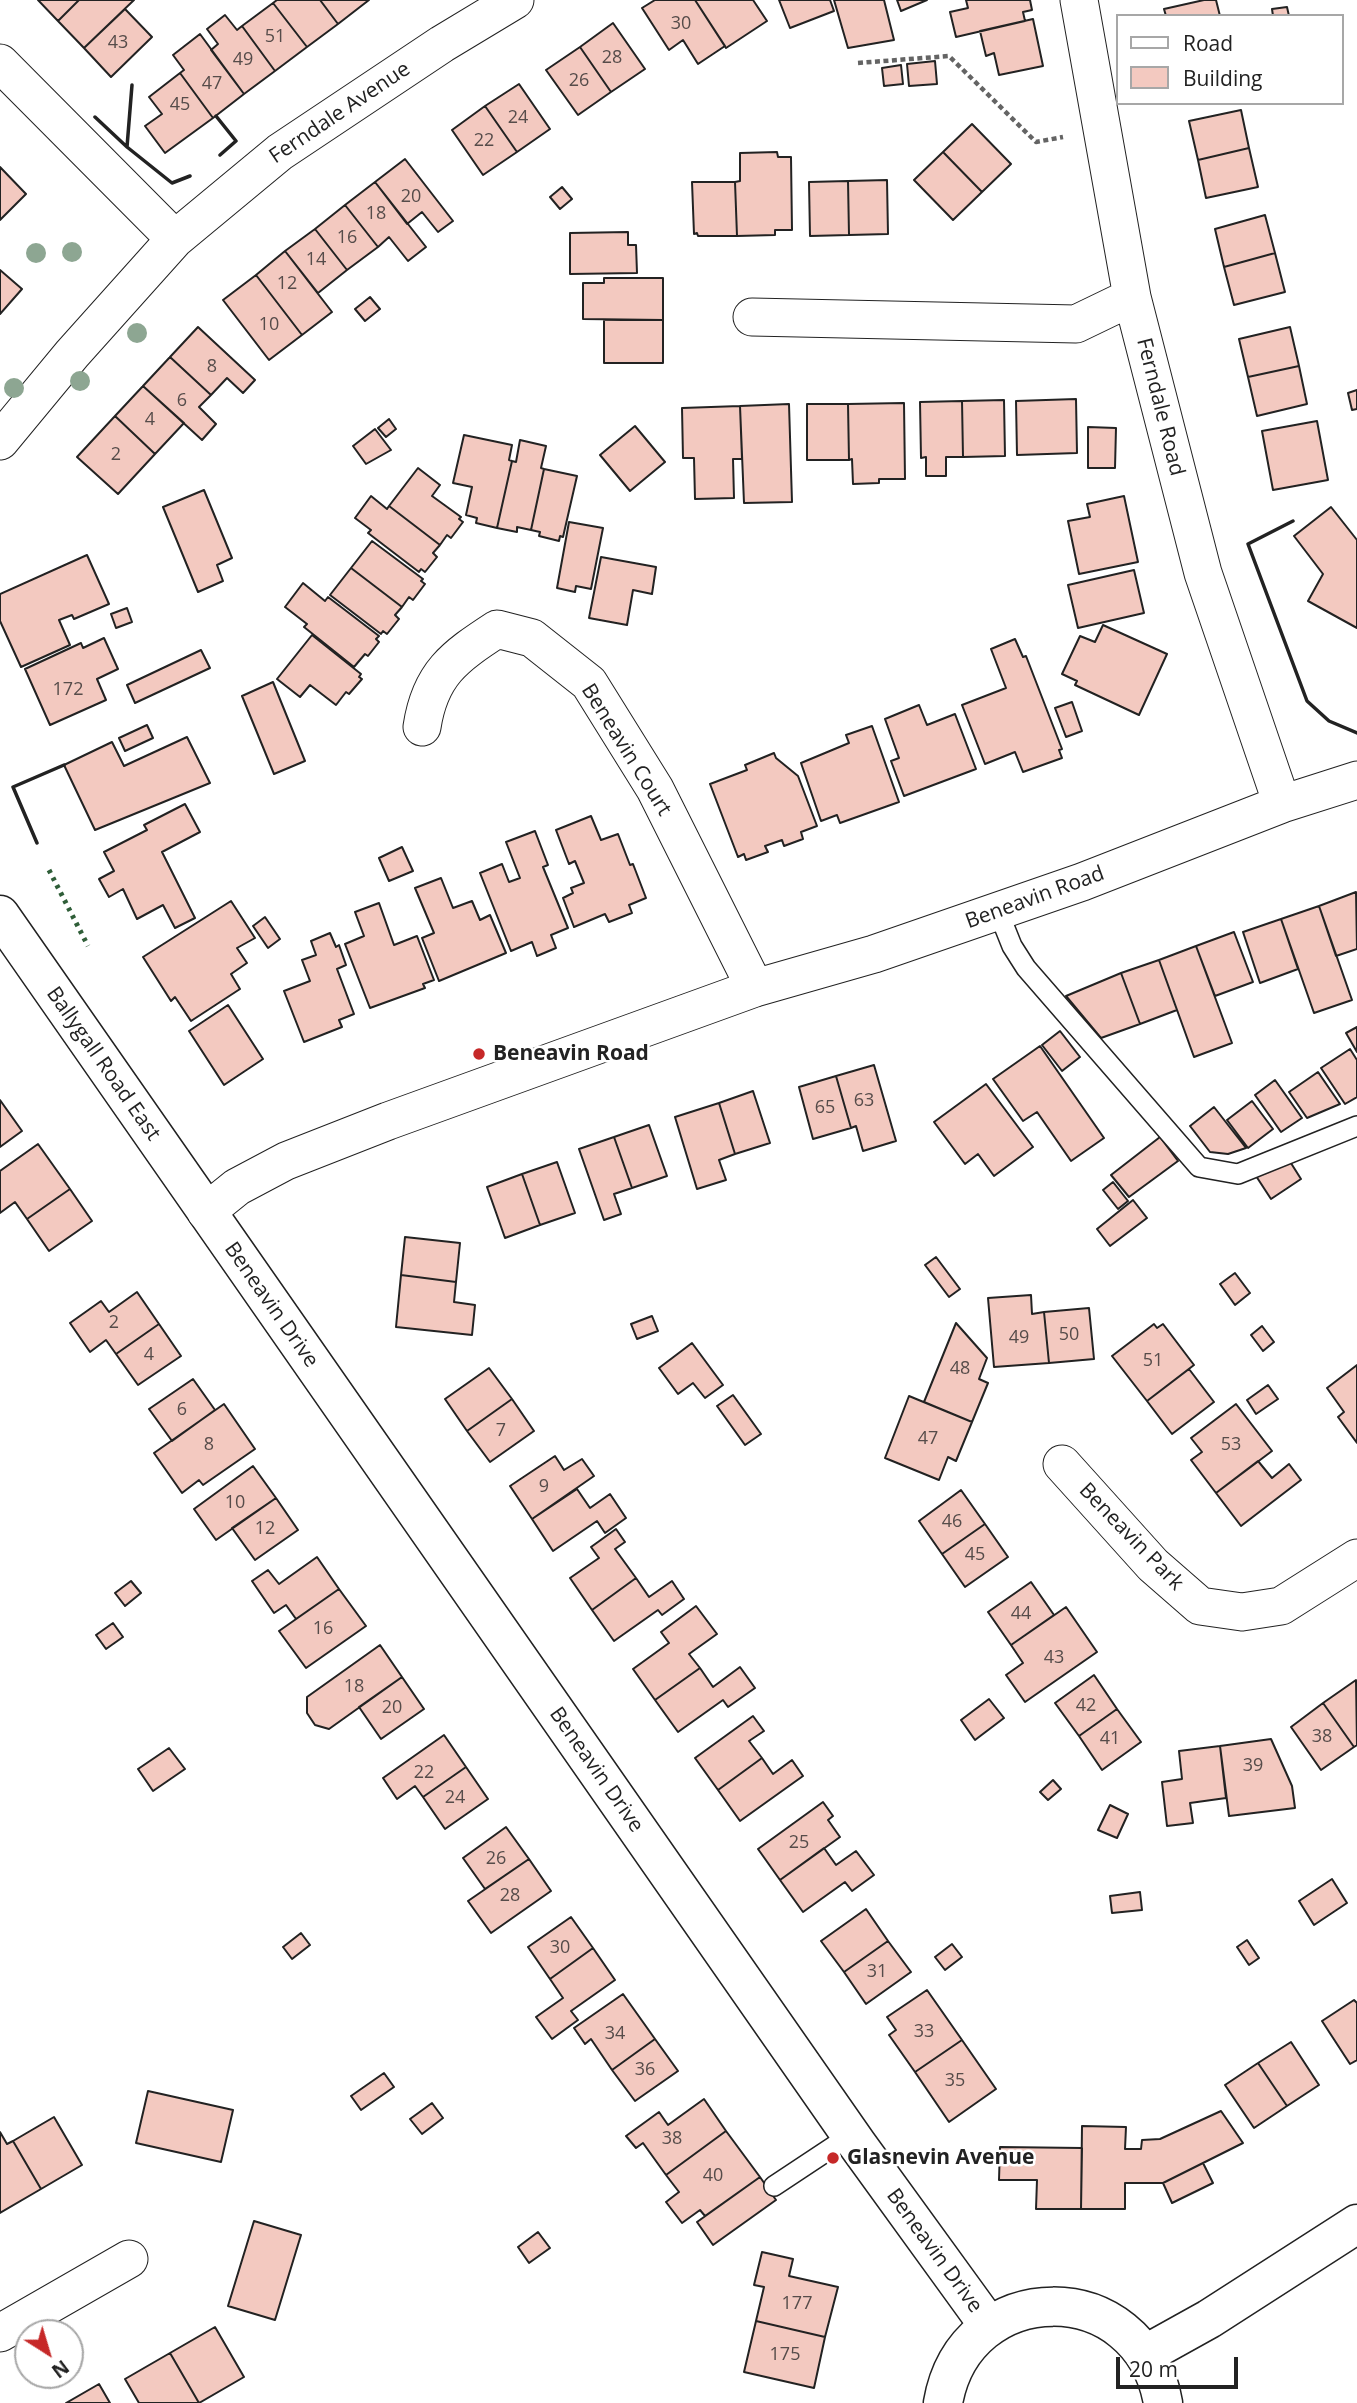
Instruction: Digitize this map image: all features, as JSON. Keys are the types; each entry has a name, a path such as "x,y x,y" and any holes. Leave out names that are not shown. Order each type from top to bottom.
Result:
{"street":[{"name":"Ferndale Avenue","path":"0,441 72,354 175,239 280,152 442,44 515,0"},
{"name":"Ferndale Road","path":"1079,0 1132,297 1203,573 1282,804"},
{"path":"0,63 175,239"},
{"path":"752,317 1076,324 1132,297"},
{"name":"Beneavin Court","path":"422,727 426,703 442,672 468,648 497,629 532,639 589,683 654,789 755,988"},
{"name":"Beneavin Road","path":"206,1212 237,1187 286,1161 387,1121 755,988 874,954 1082,882 1282,804 1357,780"},
{"name":"Ballygall Road East","path":"3,926 206,1212"},
{"name":"Beneavin Drive","path":"206,1212 851,2135 989,2326"},
{"name":"Beneavin Park","path":"1062,1464 1153,1565 1200,1606 1242,1612 1281,1606 1357,1558"},
{"path":"1146,2354 1209,2319 1357,2224"},
{"path":"0,2333 129,2259"},
{"path":"943,2403 947,2381 963,2350 989,2326 1019,2310 1054,2306 1088,2311 1119,2327 1146,2354 1159,2382 1163,2403"}],"lane":[{"path":"998,911 1012,946 1026,968 1199,1167 1238,1174 1357,1126"},
{"path":"774,2186 851,2135"}],"path":[{"path":"858,63 949,56 1035,142 1102,130"}],"building":[{"path":"38,0 79,0 58,21"},
{"path":"79,0 134,0 84,48 58,21"},
{"path":"277,0 320,0 338,24 307,47 273,3"},
{"path":"320,0 369,0 338,24"},
{"path":"655,0 695,0 725,46 698,64 683,40 669,50 642,8"},
{"path":"695,0 753,0 767,21 726,48"},
{"path":"779,0 830,0 834,11 790,28"},
{"path":"834,0 884,0 894,40 848,48"},
{"path":"897,0 927,0 901,11"},
{"path":"966,0 1030,0 1032,10 1023,12 1025,21 956,37 950,12 968,8"},
{"path":"1216,0 1220,14 1165,14 1164,9"},
{"path":"273,3 307,47 275,71 242,26"},
{"path":"1287,7 1289,14 1273,14 1272,9"},
{"path":"125,9 152,37 111,77 84,48"},
{"path":"225,15 237,30 242,26 275,71 244,94 211,50 218,44 207,29"},
{"path":"1033,19 1043,66 999,75 994,53 986,56 980,31"},
{"path":"613,23 645,69 611,92 580,47"},
{"path":"200,34 244,94 213,118 180,73 184,70 173,55"},
{"path":"580,47 611,92 578,115 546,70"},
{"path":"935,61 937,84 909,86 907,64"},
{"path":"901,65 903,84 884,86 882,68"},
{"path":"180,73 213,118 165,153 145,126 162,114 149,97"},
{"path":"519,84 550,129 517,152 485,106"},
{"path":"485,106 517,152 483,175 452,130"},
{"path":"1241,110 1249,148 1198,160 1189,121"},
{"path":"972,124 1011,164 982,192 943,152"},
{"path":"1249,148 1258,187 1206,198 1198,160"},
{"path":"777,152 778,157 791,157 792,230 775,230 775,235 737,236 735,182 740,181 740,153"},
{"path":"943,152 982,192 953,220 914,180"},
{"path":"405,159 453,221 438,232 422,212 407,224 375,182"},
{"path":"0,167 26,194 0,220"},
{"path":"887,180 888,234 849,235 848,181"},
{"path":"848,181 849,235 810,236 809,182"},
{"path":"375,182 426,247 408,261 389,237 378,247 345,205"},
{"path":"692,182 735,182 737,236 694,234"},
{"path":"562,187 572,199 560,209 550,197"},
{"path":"345,205 378,247 347,270 315,229"},
{"path":"1265,215 1275,253 1224,267 1215,229"},
{"path":"315,229 347,270 318,293 285,251"},
{"path":"628,232 628,245 636,245 637,273 570,274 570,233"},
{"path":"285,251 332,312 302,335 256,275"},
{"path":"1275,253 1285,292 1234,305 1224,267"},
{"path":"0,270 22,289 0,314"},
{"path":"256,275 302,335 269,360 223,300"},
{"path":"604,278 663,278 663,320 583,319 583,283 604,283"},
{"path":"370,297 380,309 365,321 355,309"},
{"path":"604,320 663,320 663,363 604,363"},
{"path":"198,327 255,380 243,393 227,378 211,395 170,357"},
{"path":"1290,327 1299,366 1248,377 1239,339"},
{"path":"170,357 211,395 199,407 216,424 202,440 143,386"},
{"path":"1299,366 1307,404 1257,416 1248,377"},
{"path":"143,386 184,423 155,454 115,416"},
{"path":"1357,390 1357,409 1352,410 1348,393"},
{"path":"1076,399 1077,453 1017,455 1016,401"},
{"path":"1004,400 1005,456 963,457 962,401"},
{"path":"962,401 963,457 946,457 946,476 926,476 926,457 921,458 920,402"},
{"path":"904,403 905,479 879,479 879,483 853,484 852,459 849,460 848,404"},
{"path":"789,404 792,502 744,503 740,406"},
{"path":"807,404 848,404 849,460 807,460"},
{"path":"740,406 742,459 733,459 734,498 695,499 694,458 683,458 682,408"},
{"path":"115,416 155,454 118,494 77,457"},
{"path":"389,419 396,429 386,437 378,428"},
{"path":"1317,421 1328,480 1273,490 1262,431"},
{"path":"635,426 665,462 630,491 600,455"},
{"path":"1088,427 1116,428 1115,468 1088,468"},
{"path":"375,429 391,450 366,464 353,446"},
{"path":"464,435 512,445 509,460 512,461 497,528 476,523 477,518 466,515 472,487 453,483"},
{"path":"520,440 546,446 531,530 517,527 517,532 497,528 512,461 516,462"},
{"path":"418,468 440,485 432,496 461,517 459,519 463,522 451,538 447,535 440,545 389,506"},
{"path":"544,469 577,476 563,537 560,536 559,541 539,536 540,532 531,530"},
{"path":"204,490 232,558 217,565 223,581 198,592 163,507"},
{"path":"371,496 387,509 389,506 440,545 433,553 437,557 425,572 421,569 419,572 368,533 371,530 355,518"},
{"path":"1124,496 1138,562 1079,574 1068,521 1090,517 1087,504"},
{"path":"1331,507 1357,540 1357,628 1308,601 1323,574 1294,536"},
{"path":"569,522 603,528 591,589 576,586 575,592 557,588"},
{"path":"372,541 423,579 421,581 425,584 413,600 409,597 402,607 351,568"},
{"path":"87,555 109,604 74,619 72,615 59,620 70,645 21,667 0,621 0,594"},
{"path":"601,557 656,567 652,594 633,590 627,625 589,618"},
{"path":"351,568 402,607 395,615 399,619 387,634 383,631 381,634 330,595"},
{"path":"1134,570 1144,613 1078,628 1068,585"},
{"path":"303,583 325,601 328,597 379,636 376,639 379,642 368,656 365,654 354,667 304,627 307,624 285,607"},
{"path":"127,608 132,622 116,628 111,614"},
{"path":"1103,625 1167,654 1139,715 1075,685 1077,681 1062,674 1080,636 1095,642"},
{"path":"312,635 361,674 359,677 362,679 349,694 346,692 336,705 310,685 300,697 277,679"},
{"path":"104,638 118,669 97,679 106,700 50,725 25,669 81,643 83,648"},
{"path":"1015,639 1023,657 1026,656 1062,749 1059,750 1062,758 1023,772 1015,752 985,764 962,705 1006,688 991,649"},
{"path":"201,650 210,668 135,703 127,685"},
{"path":"273,682 305,761 274,774 242,696"},
{"path":"1072,702 1082,731 1066,737 1055,708"},
{"path":"919,705 927,725 955,714 976,769 904,796 891,761 899,758 885,719"},
{"path":"147,725 153,738 125,751 119,738"},
{"path":"872,726 899,802 840,823 837,815 821,821 801,763 849,743 846,735"},
{"path":"187,737 210,783 95,830 64,765 112,742 124,766"},
{"path":"774,753 776,758 798,776 817,826 801,832 803,839 784,846 782,840 765,846 768,852 746,860 744,854 738,857 710,784 747,770 745,765"},
{"path":"185,804 200,832 162,852 195,918 175,928 163,905 137,919 123,889 109,897 99,879 114,871 104,852 147,830 144,825"},
{"path":"591,816 601,840 618,834 646,898 629,905 632,913 609,922 605,914 574,927 563,898 573,893 571,888 584,883 575,861 569,864 556,830"},
{"path":"535,831 548,865 543,867 568,928 551,935 556,948 537,956 532,942 511,951 480,873 502,864 509,882 520,878 506,842"},
{"path":"402,847 413,871 389,881 379,858"},
{"path":"441,878 453,908 472,901 480,920 490,915 506,953 439,981 422,938 434,933 415,888"},
{"path":"1356,892 1357,949 1336,956 1319,906"},
{"path":"231,901 255,938 237,948 247,963 231,974 240,989 191,1021 175,997 171,1001 143,957"},
{"path":"379,903 394,945 417,936 434,980 423,984 425,988 370,1008 345,944 364,936 355,912"},
{"path":"1319,906 1352,1000 1314,1013 1281,919"},
{"path":"265,917 280,939 268,948 253,926"},
{"path":"1281,919 1298,969 1260,983 1243,932"},
{"path":"1234,932 1253,982 1215,996 1196,946"},
{"path":"330,933 336,947 339,945 346,965 337,969 354,1014 339,1020 342,1027 304,1042 284,991 310,981 302,960 316,955 311,941"},
{"path":"1196,946 1232,1043 1194,1057 1159,960"},
{"path":"1159,960 1177,1010 1140,1024 1121,973"},
{"path":"1121,973 1140,1024 1101,1038 1066,996"},
{"path":"228,1005 263,1059 224,1085 189,1031"},
{"path":"1357,1027 1357,1052 1346,1033"},
{"path":"1060,1031 1080,1057 1062,1071 1042,1045"},
{"path":"1040,1046 1104,1138 1071,1161 1037,1112 1023,1121 993,1079"},
{"path":"1350,1049 1357,1060 1357,1097 1345,1104 1321,1068"},
{"path":"874,1065 896,1141 863,1151 856,1126 851,1128 836,1076"},
{"path":"1318,1072 1340,1104 1307,1118 1289,1092"},
{"path":"836,1076 851,1128 813,1139 799,1087"},
{"path":"1275,1080 1302,1118 1281,1132 1255,1095"},
{"path":"986,1084 1033,1147 994,1176 978,1154 965,1164 934,1122"},
{"path":"753,1091 770,1143 735,1154 719,1103"},
{"path":"0,1100 22,1131 0,1147"},
{"path":"1252,1101 1273,1129 1248,1148 1227,1120"},
{"path":"719,1103 735,1154 719,1160 726,1180 697,1189 675,1117"},
{"path":"1214,1107 1246,1148 1228,1154 1210,1152 1190,1126"},
{"path":"649,1125 667,1176 632,1188 614,1137"},
{"path":"614,1137 632,1188 614,1194 621,1214 604,1220 579,1149"},
{"path":"1160,1137 1178,1161 1129,1197 1111,1175"},
{"path":"38,1144 70,1189 27,1219 15,1202 0,1213 0,1171"},
{"path":"1289,1160 1301,1179 1271,1199 1256,1176"},
{"path":"557,1162 575,1213 540,1225 522,1174"},
{"path":"522,1174 540,1225 505,1238 487,1187"},
{"path":"1113,1182 1128,1201 1118,1209 1103,1190"},
{"path":"70,1189 92,1221 49,1251 27,1219"},
{"path":"1133,1200 1147,1218 1110,1246 1097,1229"},
{"path":"405,1237 460,1243 456,1282 401,1275"},
{"path":"936,1257 960,1289 949,1297 925,1265"},
{"path":"1235,1273 1250,1293 1235,1305 1220,1284"},
{"path":"401,1275 456,1282 454,1302 475,1305 472,1335 396,1327"},
{"path":"137,1292 159,1324 116,1354 106,1340 90,1352 70,1323 101,1301 109,1312"},
{"path":"1031,1295 1032,1314 1044,1312 1049,1363 994,1367 988,1298"},
{"path":"1089,1308 1094,1359 1049,1363 1044,1312"},
{"path":"652,1316 658,1331 637,1339 631,1324"},
{"path":"956,1323 987,1358 979,1379 988,1383 972,1422 924,1402"},
{"path":"159,1324 181,1356 138,1385 116,1354"},
{"path":"1154,1324 1157,1328 1163,1324 1194,1365 1147,1401 1112,1356"},
{"path":"1262,1326 1274,1342 1263,1351 1251,1335"},
{"path":"692,1343 723,1385 705,1398 693,1383 678,1394 659,1368"},
{"path":"1357,1365 1357,1443 1338,1417 1344,1412 1327,1388"},
{"path":"489,1368 512,1399 467,1431 445,1399"},
{"path":"1189,1369 1214,1402 1172,1434 1147,1401"},
{"path":"193,1379 215,1410 172,1441 149,1409"},
{"path":"1268,1385 1278,1399 1256,1414 1247,1400"},
{"path":"733,1395 761,1434 745,1445 717,1406"},
{"path":"909,1396 972,1422 956,1461 948,1457 939,1480 885,1458"},
{"path":"512,1399 534,1431 490,1462 467,1431"},
{"path":"224,1404 255,1449 203,1485 199,1480 182,1493 154,1453"},
{"path":"1236,1404 1272,1451 1216,1493 1191,1460 1202,1452 1191,1438"},
{"path":"555,1456 564,1470 582,1459 594,1476 532,1519 510,1486"},
{"path":"1258,1461 1272,1478 1289,1464 1301,1480 1241,1526 1216,1493"},
{"path":"253,1466 276,1498 216,1540 194,1509"},
{"path":"577,1489 590,1508 610,1494 626,1518 605,1533 597,1521 553,1551 532,1519"},
{"path":"961,1490 985,1524 942,1554 919,1521"},
{"path":"276,1498 298,1530 255,1560 232,1528"},
{"path":"985,1524 1008,1557 965,1587 942,1554"},
{"path":"616,1529 625,1542 615,1549 636,1578 592,1610 570,1578 599,1558 591,1547"},
{"path":"317,1557 339,1589 296,1619 286,1605 274,1613 252,1581 268,1570 279,1584"},
{"path":"636,1578 649,1597 672,1581 684,1599 662,1615 658,1610 614,1641 592,1610"},
{"path":"131,1581 141,1593 125,1606 115,1593"},
{"path":"1031,1582 1054,1615 1011,1645 988,1612"},
{"path":"339,1589 366,1626 306,1668 279,1631"},
{"path":"696,1606 717,1634 689,1654 700,1668 655,1700 633,1669 669,1643 661,1632"},
{"path":"1066,1607 1097,1652 1025,1702 1006,1675 1023,1663 1011,1645"},
{"path":"113,1623 123,1637 106,1649 96,1635"},
{"path":"380,1645 402,1677 329,1729 315,1725 307,1713 307,1697"},
{"path":"740,1667 755,1688 728,1707 723,1700 678,1732 655,1700 700,1668 713,1687"},
{"path":"1094,1675 1117,1709 1079,1736 1055,1703"},
{"path":"402,1677 424,1709 381,1739 359,1707"},
{"path":"1356,1680 1357,1745 1354,1747 1323,1703"},
{"path":"989,1699 1004,1718 975,1740 961,1720"},
{"path":"1323,1703 1354,1747 1321,1770 1291,1727"},
{"path":"1117,1709 1141,1742 1102,1770 1079,1736"},
{"path":"753,1716 764,1731 749,1741 762,1758 718,1790 695,1758"},
{"path":"444,1735 466,1767 423,1797 415,1786 397,1799 383,1778"},
{"path":"1271,1739 1292,1786 1295,1808 1229,1816 1220,1746"},
{"path":"1220,1746 1226,1798 1190,1803 1193,1823 1167,1826 1162,1782 1182,1779 1179,1751"},
{"path":"169,1748 185,1769 153,1791 138,1769"},
{"path":"762,1758 773,1774 792,1760 803,1776 740,1821 718,1790"},
{"path":"466,1767 488,1799 445,1829 423,1797"},
{"path":"1053,1780 1061,1789 1048,1800 1040,1792"},
{"path":"823,1802 833,1816 828,1820 840,1837 780,1880 758,1849"},
{"path":"1110,1805 1128,1814 1117,1838 1098,1830"},
{"path":"506,1827 529,1859 485,1889 463,1858"},
{"path":"824,1848 836,1865 856,1851 874,1875 852,1891 845,1882 803,1912 780,1880"},
{"path":"529,1859 551,1891 491,1933 468,1901"},
{"path":"1332,1879 1347,1903 1314,1925 1299,1901"},
{"path":"1140,1892 1142,1910 1112,1913 1110,1896"},
{"path":"866,1909 888,1941 844,1972 821,1941"},
{"path":"571,1917 593,1948 550,1979 528,1947"},
{"path":"301,1933 310,1945 292,1959 283,1947"},
{"path":"1247,1940 1259,1958 1249,1965 1237,1947"},
{"path":"888,1941 911,1972 866,2004 844,1972"},
{"path":"952,1944 962,1957 945,1970 935,1957"},
{"path":"593,1948 615,1980 571,2011 578,2020 552,2039 536,2017 563,1998 550,1979"},
{"path":"927,1990 962,2040 915,2072 889,2035 896,2030 887,2017"},
{"path":"623,1994 655,2039 612,2070 591,2039 585,2044 574,2028"},
{"path":"1354,2000 1357,2003 1357,2060 1350,2064 1322,2021"},
{"path":"655,2039 678,2071 635,2101 612,2070"},
{"path":"962,2040 996,2089 949,2122 915,2072"},
{"path":"1291,2042 1319,2085 1287,2106 1258,2063"},
{"path":"1258,2063 1287,2106 1254,2128 1225,2085"},
{"path":"384,2073 394,2087 361,2110 351,2096"},
{"path":"148,2091 233,2110 221,2162 136,2143"},
{"path":"704,2099 726,2131 666,2175 643,2143 636,2148 626,2136 659,2112 668,2125"},
{"path":"432,2103 443,2118 422,2134 410,2119"},
{"path":"1221,2111 1243,2143 1163,2183 1125,2183 1125,2209 1081,2209 1082,2126 1126,2127 1125,2149 1141,2149 1142,2140 1160,2139"},
{"path":"54,2117 82,2165 41,2189 13,2141"},
{"path":"726,2131 760,2177 705,2216 700,2210 682,2223 666,2202 679,2192 666,2175"},
{"path":"0,2132 7,2144 13,2141 41,2189 0,2213"},
{"path":"1000,2147 1082,2148 1081,2209 1036,2209 1037,2180 999,2180"},
{"path":"1203,2163 1213,2183 1172,2203 1163,2183"},
{"path":"760,2177 776,2200 713,2245 697,2222"},
{"path":"254,2221 301,2235 275,2320 228,2306"},
{"path":"538,2232 550,2248 529,2263 518,2247"},
{"path":"762,2252 793,2259 789,2276 838,2287 825,2337 756,2321 764,2287 754,2285"},
{"path":"756,2321 825,2337 814,2388 744,2372"},
{"path":"215,2327 244,2377 199,2403 170,2353"},
{"path":"170,2353 199,2403 139,2403 125,2379"},
{"path":"99,2384 110,2403 66,2403"}],"hedge":[{"path":"49,870 88,946"}],"wall":[{"path":"132,85 127,147 172,183 190,176"},
{"path":"216,116 236,141 220,155"},
{"path":"95,117 127,147"},
{"path":"1293,521 1248,544 1307,701 1329,721 1357,733"},
{"path":"37,843 13,787 64,765"}],"place":[{"name":"Beneavin Road","path":"479,1054"},
{"name":"Glasnevin Avenue","path":"833,2158"}]}
